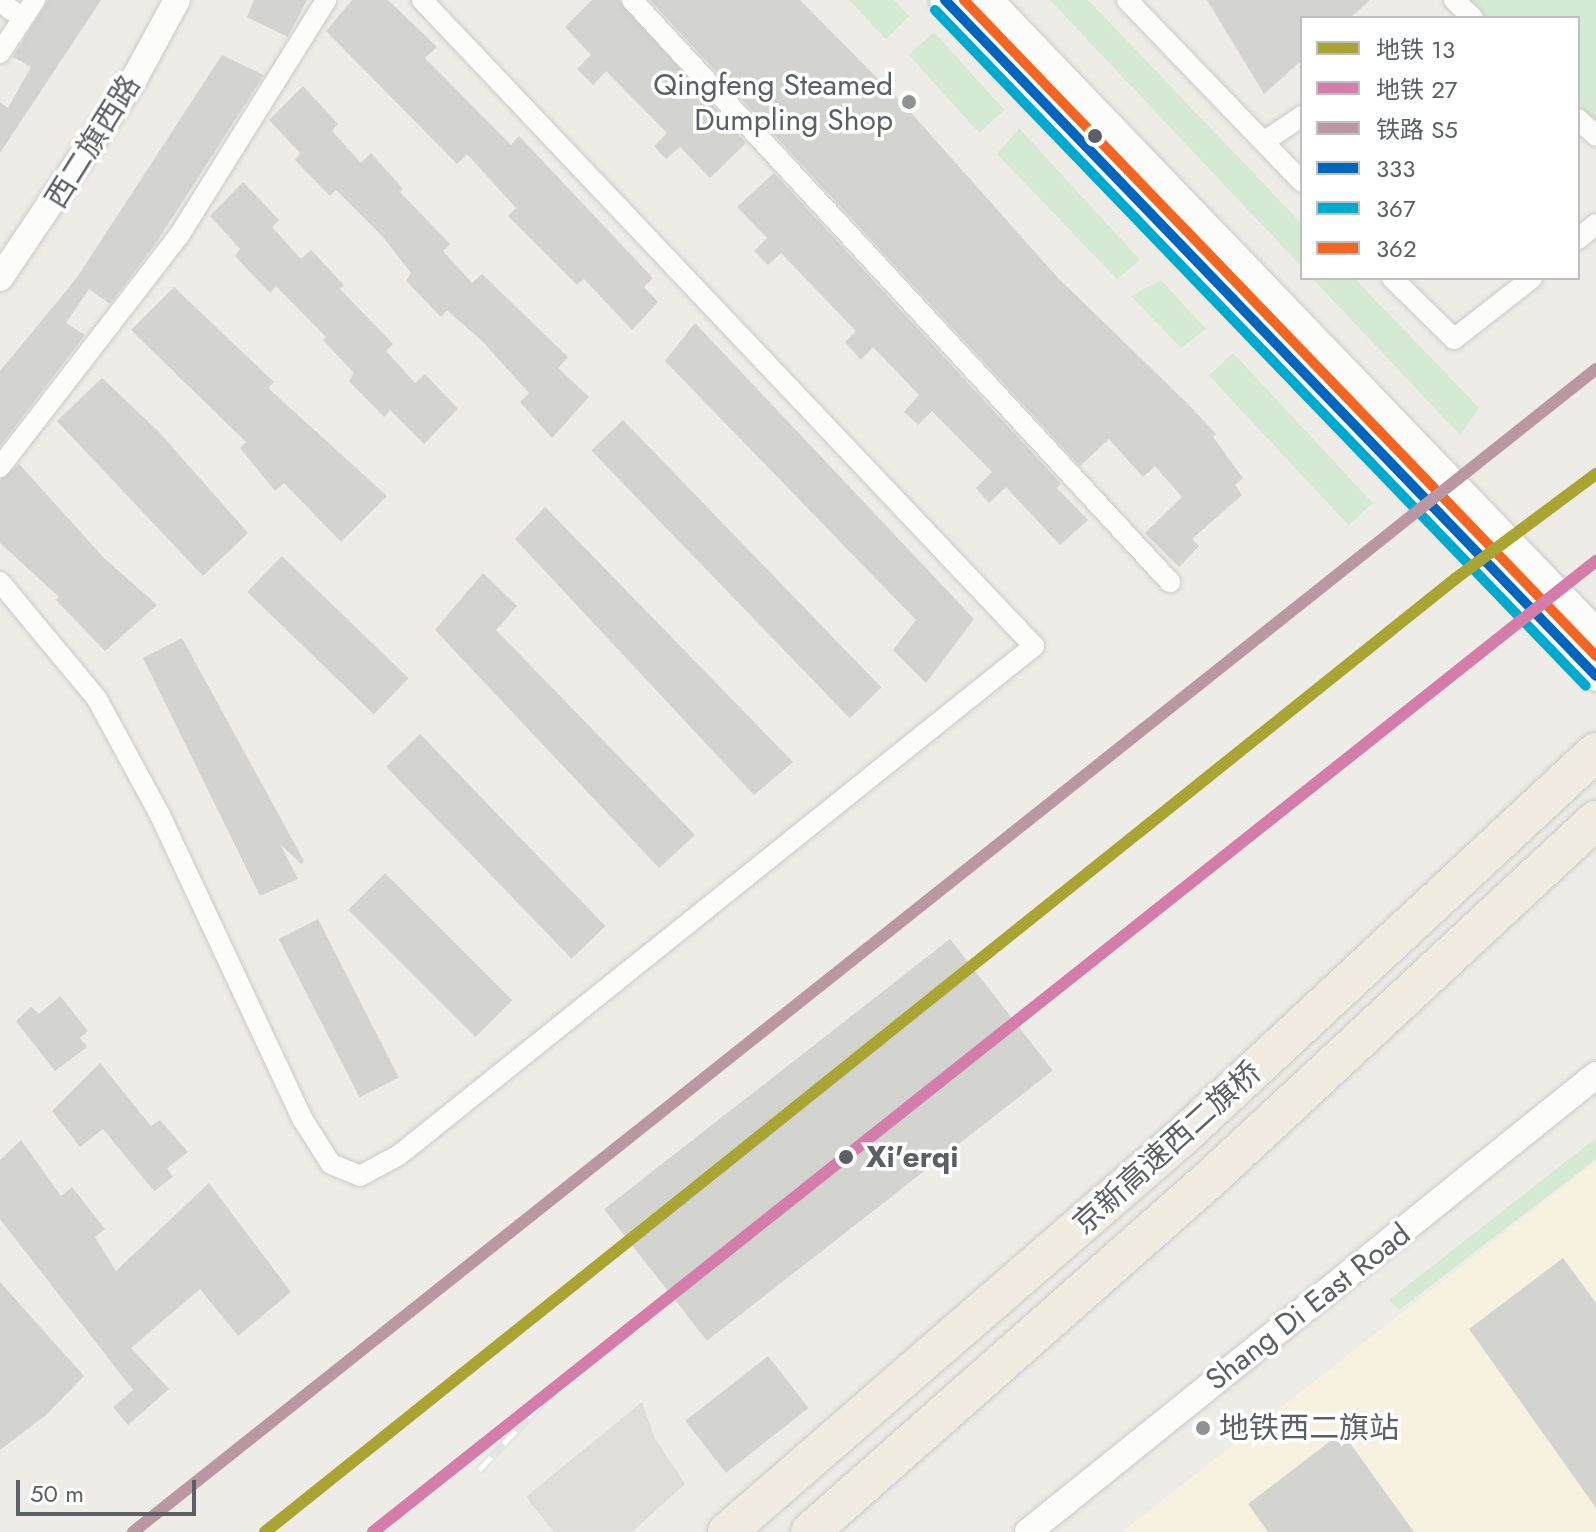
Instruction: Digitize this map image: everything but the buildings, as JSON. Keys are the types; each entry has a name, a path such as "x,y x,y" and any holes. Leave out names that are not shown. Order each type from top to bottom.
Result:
{"highway":[{"name":"京新高速西二旗桥","path":"727,1532 1183,1136 1596,752"},
{"name":"京新高速西二旗桥","path":"810,1532 1211,1178 1596,820"},
{"path":"696,1532 938,1351"}],"main road":[{"path":"945,0 1596,676"},
{"path":"987,0 1596,634"}],"street":[{"path":"0,53 35,0"},
{"name":"西二旗西路","path":"0,278 133,81 177,0"},
{"path":"0,467 180,234 326,0"},
{"path":"0,582 57,645 97,699 160,815 303,1120 331,1164 360,1176 399,1155 1034,646 422,0"},
{"path":"632,0 1170,582"},
{"path":"1127,0 1300,180"},
{"path":"0,2 23,18"},
{"path":"1265,141 1300,117"},
{"path":"1580,121 1596,136"},
{"path":"1580,237 1596,224"},
{"path":"1394,280 1454,339 1529,280"},
{"name":"Shang Di East Road","path":"1028,1532 1592,1078"}],"shaded area":[{"path":"1596,1161 1596,1532 1122,1532"},
{"path":"642,1402 655,1439 685,1484 632,1532 554,1532 526,1497"}],"green space":[{"path":"849,0 894,0 909,16 886,39"},
{"path":"1050,0 1088,0 1300,222 1300,265"},
{"path":"1454,0 1596,0 1596,136 1580,121 1580,16 1471,16"},
{"path":"934,32 1004,110 979,133 909,55"},
{"path":"1019,128 1140,260 1117,279 997,154"},
{"path":"1161,280 1206,329 1181,348 1131,296"},
{"path":"1314,280 1356,280 1479,408 1460,435"},
{"path":"1233,353 1373,503 1349,525 1209,376"},
{"path":"1596,1138 1596,1159 1399,1310 1389,1300"}],"railway":[{"path":"479,1470 578,1364"}],"metro line":[{"name":"13","path":"265,1532 1455,579 1596,474"},
{"name":"27","path":"373,1532 1596,561"}],"rail line":[{"name":"S5","path":"133,1532 1596,369"}],"transit line":[{"name":"333","path":"945,0 1596,676"},
{"name":"362","path":"964,0 1596,656"},
{"name":"367","path":"935,10 1586,686"}],"place":[{"name":"Qingfeng Steamed Dumpling Shop","path":"909,102"},
{"name":"Xi'erqi","path":"846,1157"},
{"name":"地铁西二旗站","path":"1203,1428"}]}
